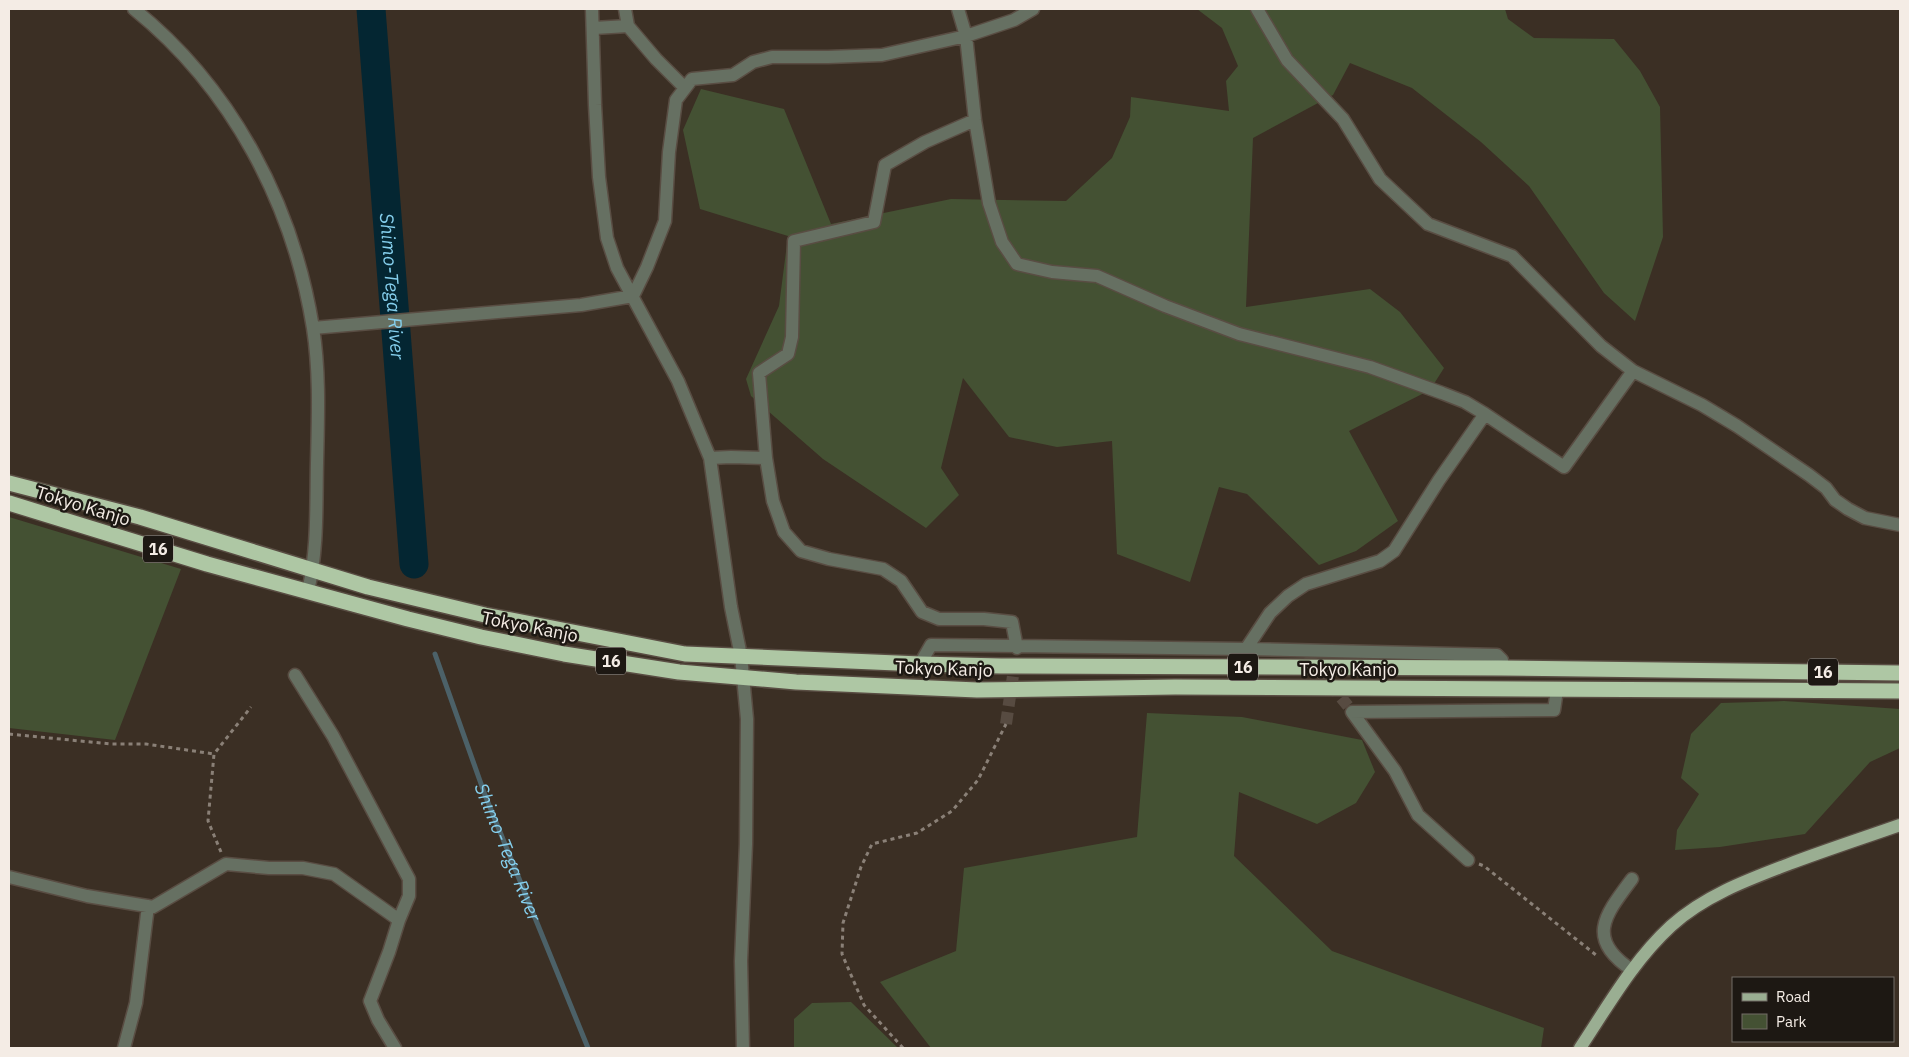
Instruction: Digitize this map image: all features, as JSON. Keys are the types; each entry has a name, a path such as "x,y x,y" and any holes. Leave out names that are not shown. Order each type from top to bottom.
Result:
{"highway":[{"name":"Tokyo Kanjo","path":"9,483 140,517 368,587 485,615 685,654 920,664 1518,668 1900,674"},
{"name":"Tokyo Kanjo","path":"9,503 207,564 408,619 564,654 679,672 796,682 977,690 1175,687 1900,691"},
{"path":"1175,687 1176,665"},
{"path":"1516,690 1518,668"}],"main road":[{"path":"1580,1048 1644,954 1672,925 1695,908 1722,892 1763,874 1900,825"}],"street":[{"path":"134,9 176,46 204,78 230,114 256,156 294,242 313,328 318,384 316,540 308,591"},
{"path":"592,9 599,177 607,238 617,268 678,381 710,458 741,656 747,720 746,844 741,961 743,1048"},
{"path":"626,9 628,26 656,59 685,88"},
{"path":"958,9 966,36 975,120 990,203 1002,242 1017,264 1052,272 1097,276 1165,306 1239,334 1370,367 1465,402 1564,466 1633,371"},
{"path":"633,296 665,221 669,152 676,100 692,79 733,75 753,62 772,57 882,55 966,36 1014,20 1033,9"},
{"path":"1257,9 1287,60 1343,119 1380,179 1428,224 1512,256 1601,346 1633,371 1702,405 1737,426 1826,488 1835,500 1848,509 1865,518 1900,525"},
{"path":"594,28 628,26"},
{"path":"975,120 925,142 885,165 874,222 794,240 792,337 788,354 759,373 766,458 773,500 784,532 801,551 883,570 901,580 922,612 939,619 984,619 1012,622 1016,648"},
{"path":"313,328 581,305 633,296"},
{"path":"1246,649 1270,613 1288,596 1306,584 1380,560 1394,551 1439,480 1485,414"},
{"path":"710,458 766,458"},
{"path":"920,664 931,645 1016,648 1246,649 1305,653 1497,655 1502,660 1501,668"},
{"path":"295,675 333,736 409,879 409,896 398,920 389,952 370,1001 378,1020 395,1048"},
{"path":"1468,860 1418,815 1395,771 1350,709 1521,712 1554,710 1557,690"},
{"path":"9,877 87,896 153,907 226,864 269,868 303,868 334,874 398,920"},
{"path":"1632,879 1612,906 1605,920 1603,935 1608,948 1617,960 1632,970"},
{"path":"124,1048 136,1003 148,906"}],"path":[{"path":"226,864 208,820 214,754 251,707"},
{"path":"903,1048 864,1005 842,954 843,923 861,866 872,844 917,833 952,811 978,780 1006,724"},
{"path":"9,734 111,744 146,744 214,754"},
{"path":"1468,860 1484,866 1603,961"}],"green space":[{"path":"1197,9 1505,9 1508,19 1534,38 1614,39 1640,71 1660,107 1663,237 1635,321 1604,293 1529,186 1481,142 1412,88 1350,63 1333,95 1253,138 1246,307 1370,289 1400,312 1444,368 1430,390 1349,431 1398,521 1356,551 1319,565 1247,494 1219,487 1190,582 1117,554 1112,441 1057,447 1009,437 963,378 941,468 959,495 926,528 823,459 751,396 746,379 779,306 788,236 700,209 683,130 701,89 784,109 831,224 951,199 1066,201 1112,158 1130,117 1131,97 1229,111 1226,81 1238,66 1222,28"},
{"path":"9,517 181,569 115,740 9,728"},
{"path":"1784,701 1900,709 1900,748 1870,762 1805,834 1720,847 1675,850 1677,830 1699,794 1681,778 1691,734 1721,703"},
{"path":"1147,713 1242,717 1362,740 1375,772 1356,803 1317,824 1239,792 1234,856 1332,951 1544,1028 1541,1048 931,1048 880,982 956,951 964,868 1137,837"},
{"path":"851,1002 898,1048 794,1048 794,1019 812,1003"}],"waterway":[{"name":"Shimo-Tega River","path":"371,9 414,564"},
{"name":"Shimo-Tega River","path":"435,654 485,795 588,1048"}],"tunnel":[{"path":"1006,724 1017,648"},
{"path":"1307,656 1348,706"}]}
